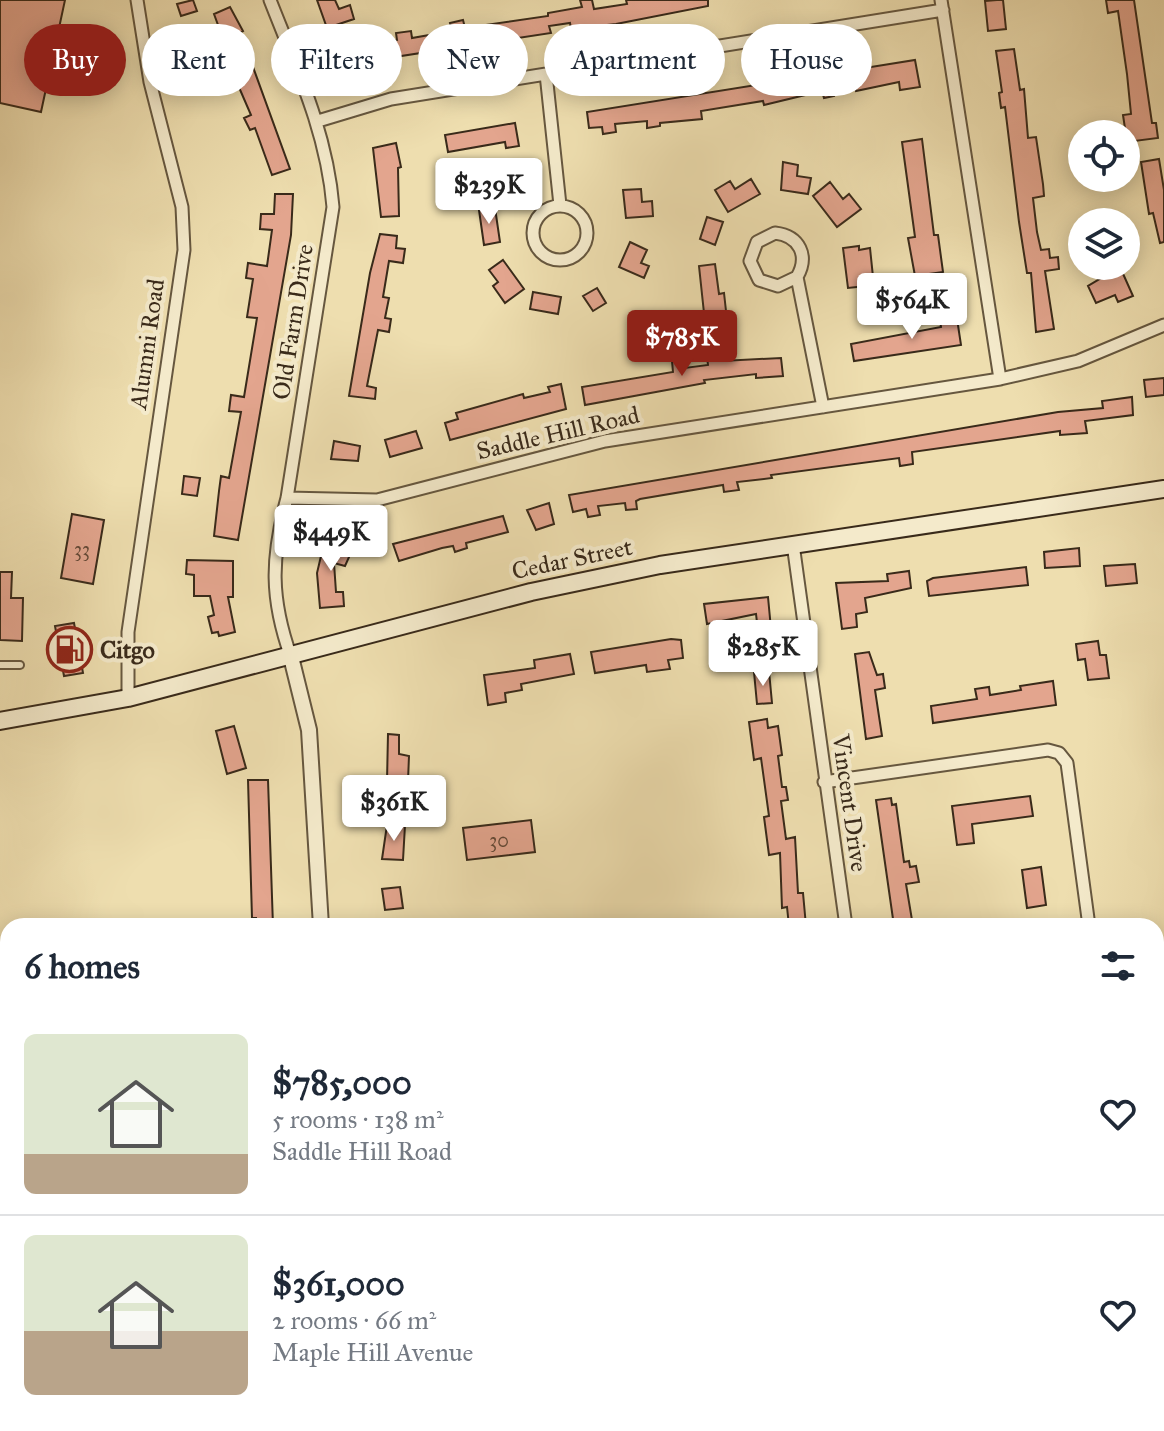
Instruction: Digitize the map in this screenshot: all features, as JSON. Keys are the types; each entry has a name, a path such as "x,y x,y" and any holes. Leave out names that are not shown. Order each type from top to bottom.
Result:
{"main road":[{"name":"Cedar Street","path":"0,721 128,698 531,592 660,565 1164,489"}],"street":[{"name":"Alumni Road","path":"128,698 128,632 184,250 182,207 150,82 137,0"},
{"name":"Old Farm Drive","path":"270,0 318,121 329,165 333,207 287,498 275,543 274,589 291,657"},
{"path":"725,43 942,5 1000,379"},
{"path":"318,121 391,99 544,74"},
{"path":"548,96 560,205"},
{"path":"560,205 580,213 588,232 580,252 561,260 541,253 533,233 541,214 560,205"},
{"path":"797,277 778,286 759,280 750,261 757,242 775,233 794,239 803,258 797,277 823,407"},
{"name":"Saddle Hill Road","path":"287,498 377,500 569,448 1000,379 1078,361 1164,325"},
{"name":"Vincent Drive","path":"793,544 845,918"},
{"path":"291,657 309,730 321,918"},
{"path":"824,782 1048,750 1059,753 1067,763 1088,918"}],"lane":[{"path":"0,665 20,665"}],"building":[{"path":"0,0 65,0 60,24 24,24 24,96 44,96 41,112 0,103"},
{"path":"193,0 197,11 181,16 177,4"},
{"path":"317,0 335,0 339,9 350,5 354,19 326,24"},
{"path":"580,0 592,0 594,9 627,4 626,0 708,0 708,6 616,24 544,24 544,34 528,37 528,24 493,24 548,16 548,13 582,7"},
{"path":"1003,0 1006,29 988,31 985,1"},
{"path":"1106,0 1134,0 1152,123 1156,123 1158,138 1140,140 1140,120 1124,120 1123,115 1131,114 1118,11 1108,13"},
{"path":"230,7 239,24 218,24 214,14"},
{"path":"411,31 412,38 418,37 418,53 402,56 402,32"},
{"path":"1014,49 1020,90 1024,89 1028,138 1036,137 1043,184 1044,196 1033,198 1037,232 1041,250 1049,249 1050,258 1058,257 1059,269 1045,271 1054,329 1036,332 1031,273 1027,273 1005,107 1001,108 999,93 1002,92 996,51"},
{"path":"915,60 920,87 900,90 899,82 872,88 872,67"},
{"path":"255,73 290,169 272,175 255,128 250,130 244,118 251,115 243,96 255,96"},
{"path":"741,87 741,96 801,96 764,105 763,101 701,111 702,119 660,123 660,126 647,128 647,121 615,124 616,132 603,134 602,127 589,128 587,112 687,96 725,96 725,90"},
{"path":"515,123 519,146 506,148 505,142 448,152 445,135"},
{"path":"922,139 934,235 938,235 943,272 915,276 908,238 915,237 902,142"},
{"path":"396,143 401,167 398,168 399,216 381,217 373,148"},
{"path":"1159,159 1164,190 1164,242 1160,243 1153,213 1149,214 1141,162"},
{"path":"783,162 798,165 797,176 811,178 808,194 781,190"},
{"path":"751,179 760,194 728,212 715,190 730,181 735,189"},
{"path":"830,182 843,199 849,194 861,209 837,227 813,196"},
{"path":"641,189 642,202 652,201 653,216 626,218 623,190"},
{"path":"275,194 293,194 291,235 238,540 214,536 221,476 229,478 241,412 229,411 231,395 244,397 257,318 247,317 253,279 246,278 248,263 267,266 272,230 260,229 261,214 274,214"},
{"path":"495,208 500,242 484,245 479,210"},
{"path":"707,217 723,222 715,245 700,239"},
{"path":"380,234 397,236 396,248 405,249 403,263 389,261 383,297 389,298 385,318 391,319 389,332 378,330 367,386 376,388 375,399 349,396 370,273"},
{"path":"630,242 647,250 641,263 649,266 644,278 619,267"},
{"path":"859,246 859,250 870,248 873,277 865,278 866,286 848,288 843,248"},
{"path":"503,260 524,289 505,303 493,286 498,282 489,270"},
{"path":"715,264 719,294 724,293 726,311 704,313 699,266"},
{"path":"1098,280 1126,280 1133,296 1118,302 1115,295 1096,303 1088,286"},
{"path":"597,288 606,303 593,311 583,296"},
{"path":"533,292 561,297 558,314 530,309"},
{"path":"956,312 961,345 854,361 851,344 941,327 939,314"},
{"path":"722,355 722,361 781,358 783,376 756,378 756,374 704,380 705,383 585,405 582,387 673,372 672,361 684,359 685,368 708,365 707,357"},
{"path":"1164,378 1164,395 1146,397 1144,380"},
{"path":"561,384 566,409 450,440 445,423 458,419 456,413 523,394 524,398 550,392 548,387"},
{"path":"1132,397 1133,415 1085,421 1087,433 1060,435 1060,431 912,452 913,464 900,466 899,458 771,475 772,478 737,482 739,490 724,492 723,485 640,499 636,501 637,509 626,510 625,503 598,506 600,515 588,517 586,509 573,512 569,495 1058,412 1103,408 1102,401"},
{"path":"416,431 422,448 390,457 385,440"},
{"path":"334,441 360,446 358,461 331,459"},
{"path":"184,476 200,478 197,496 182,494"},
{"path":"549,503 554,524 536,530 527,510"},
{"path":"72,514 104,520 93,584 61,578"},
{"path":"503,516 508,532 466,543 467,548 455,552 453,546 399,561 393,544"},
{"path":"325,539 354,546 345,566 334,563 336,592 343,592 344,606 320,608 317,573"},
{"path":"1079,548 1080,566 1045,568 1044,552"},
{"path":"187,560 233,561 233,597 228,597 235,632 219,636 218,632 212,633 208,617 214,615 210,596 194,596 194,575 186,574"},
{"path":"1135,564 1137,583 1106,586 1104,566"},
{"path":"1026,567 1028,585 929,596 927,581 933,578"},
{"path":"909,571 911,588 865,598 867,612 856,614 857,627 842,629 836,583 888,581 887,574"},
{"path":"0,572 12,572 11,598 23,598 22,641 0,640"},
{"path":"768,597 771,629 758,631 756,614 707,624 704,604"},
{"name":"Citgo","path":"74,623 83,673 64,676 55,626"},
{"path":"681,640 683,658 668,660 670,669 647,672 646,665 595,673 591,652"},
{"path":"1098,641 1100,655 1106,655 1109,678 1088,680 1085,659 1078,660 1076,644"},
{"path":"869,652 877,675 883,674 885,688 875,690 882,736 866,739 855,654"},
{"path":"570,654 574,674 521,684 522,690 505,693 506,702 488,705 484,675 535,668 534,660"},
{"path":"769,671 772,703 757,704 754,672"},
{"path":"1053,681 1056,705 933,723 931,706 977,699 975,689 989,687 990,695"},
{"path":"767,719 768,728 778,726 782,787 786,787 788,800 781,801 786,839 795,837 798,893 803,893 805,918 788,918 787,907 782,908 780,853 769,855 764,817 769,816 761,758 754,760 749,722"},
{"path":"234,726 246,768 227,774 216,731"},
{"path":"388,734 399,735 399,754 409,756 408,781 387,781"},
{"path":"248,780 268,780 273,918 252,918"},
{"path":"1030,796 1033,816 972,824 974,843 957,845 952,806"},
{"path":"891,798 892,805 896,804 904,862 909,861 910,867 916,866 919,882 906,884 912,918 893,918 876,800"},
{"path":"531,820 535,852 467,860 463,828"},
{"path":"387,825 405,825 403,860 382,859"},
{"path":"1041,867 1046,905 1027,908 1022,870"},
{"path":"400,887 403,908 385,910 382,889"}],"place":[{"name":"Citgo","path":"69,650"}]}
